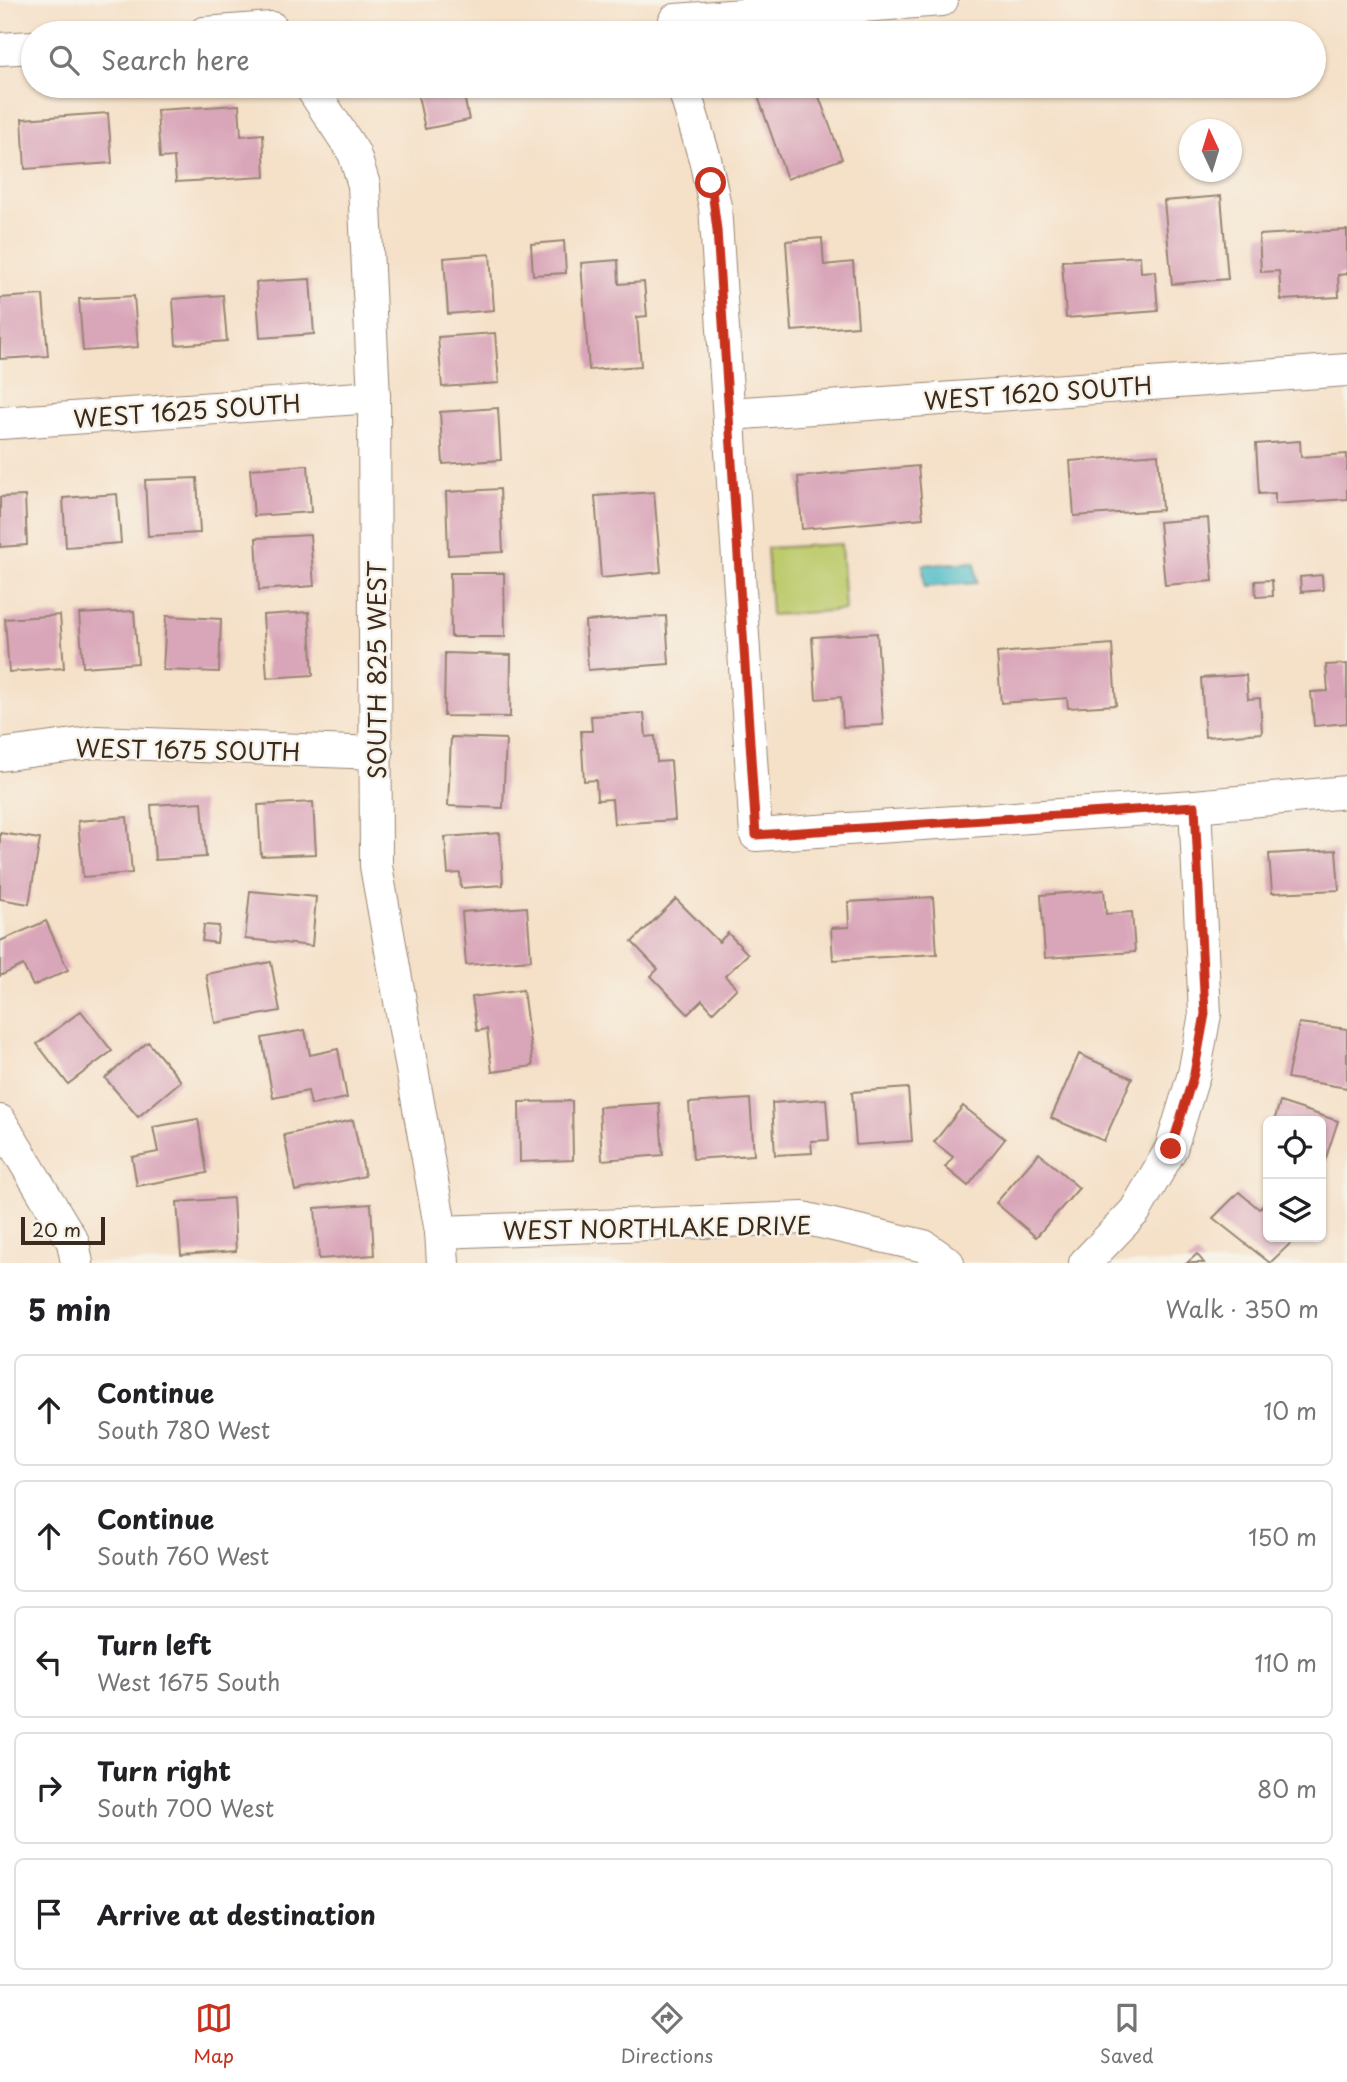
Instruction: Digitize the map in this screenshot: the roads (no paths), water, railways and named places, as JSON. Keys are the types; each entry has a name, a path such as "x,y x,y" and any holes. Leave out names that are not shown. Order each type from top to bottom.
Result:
{"street":[{"path":"675,18 942,0"},
{"path":"0,49 21,48"},
{"name":"SOUTH 825 WEST","path":"318,98 354,153 364,185 374,397 376,866 442,1232 443,1263"},
{"path":"687,98 711,183 717,230 756,835 1195,806 1347,792"},
{"name":"WEST 1620 SOUTH","path":"729,414 1347,370"},
{"name":"WEST 1625 SOUTH","path":"0,423 374,397"},
{"name":"WEST 1675 SOUTH","path":"0,755 96,743 377,753"},
{"path":"1086,1263 1135,1211 1171,1149 1194,1074 1205,1014 1195,806"},
{"path":"0,1121 73,1242 77,1263"},
{"name":"WEST NORTHLAKE DRIVE","path":"442,1232 803,1219 924,1246 948,1263"}],"water":[{"path":"975,562 977,583 924,587 923,565"}]}
